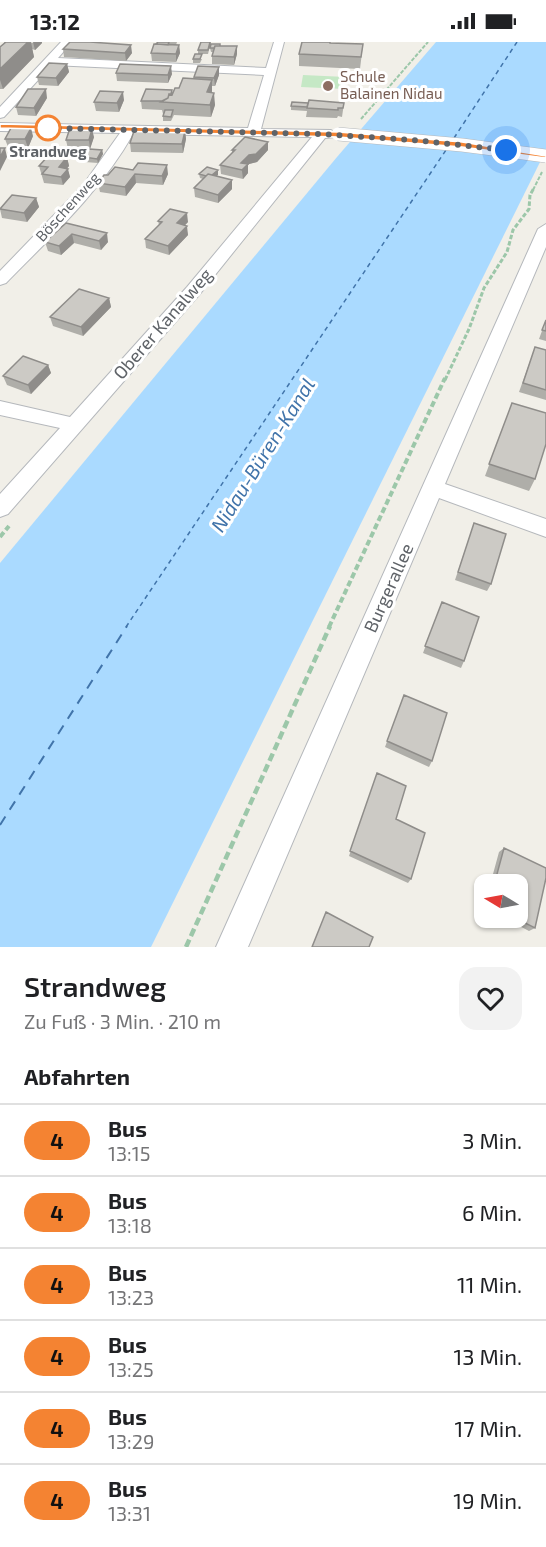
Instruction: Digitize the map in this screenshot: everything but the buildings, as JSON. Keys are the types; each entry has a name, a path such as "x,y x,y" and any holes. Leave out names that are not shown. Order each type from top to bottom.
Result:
{"street":[{"path":"0,114 67,42"},
{"path":"254,131 279,42"},
{"path":"48,61 270,72"},
{"path":"0,127 329,134 462,145 546,156"},
{"name":"Böschenweg","path":"0,280 82,193 122,143 129,129"},
{"name":"Oberer Kanalweg","path":"0,508 273,197 317,141 329,134"},
{"name":"Burgerallee","path":"232,947 546,229"},
{"path":"0,408 74,425"},
{"path":"433,488 546,528"}],"path":[{"path":"361,119 428,42"},
{"path":"186,947 364,549 469,328 484,288 507,252 513,230 529,209 530,195 546,164"}],"green space":[{"path":"303,75 346,77 344,89 301,87"}],"water":[{"name":"Nidau-Büren-Kanal","path":"436,42 546,42 546,150 151,947 0,947 0,563 337,157"}],"ferry route":[{"path":"454,138 517,42"},
{"path":"126,627 446,150"},
{"path":"0,825 127,626"}],"bus line":[{"name":"4","path":"0,127 254,131 338,135 413,140 546,156"}],"place":[{"name":"Schule Balainen Nidau","path":"328,86"},
{"name":"Strandweg","path":"48,128"}],"route":[{"path":"48,128 320,134 413,140 506,150"}]}
